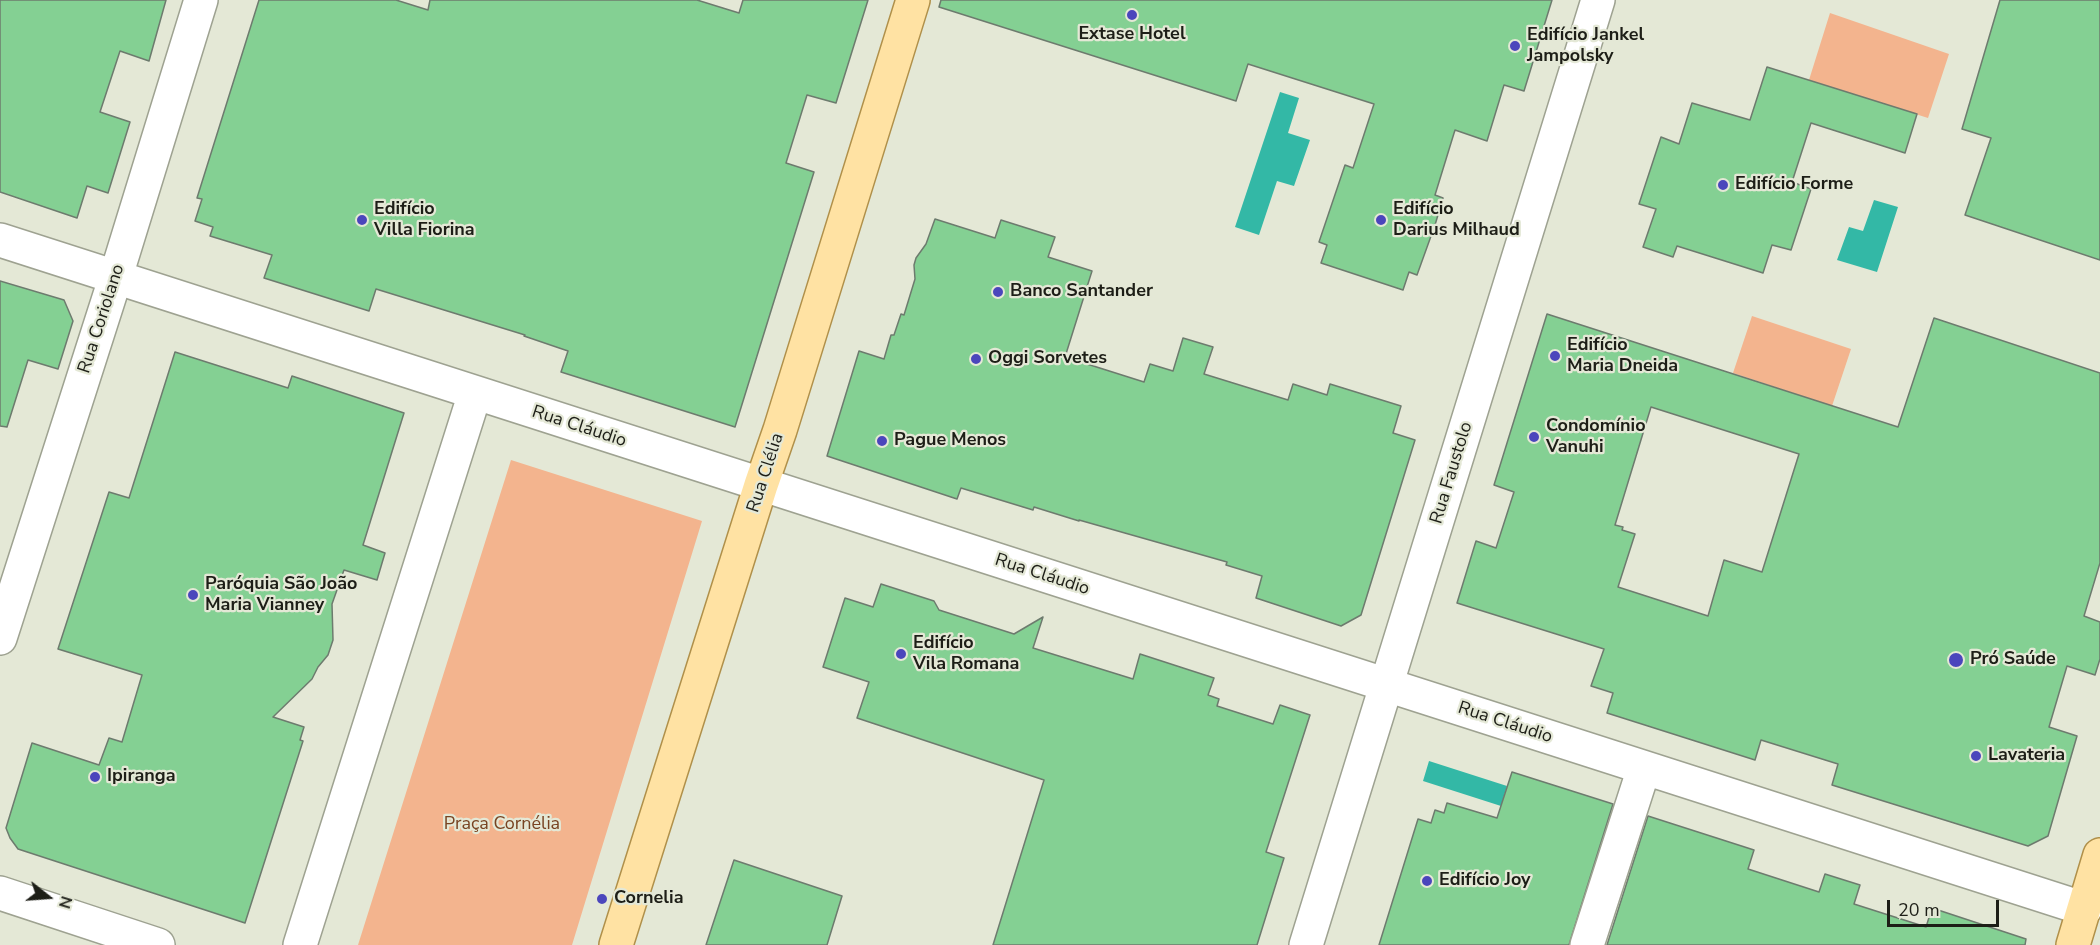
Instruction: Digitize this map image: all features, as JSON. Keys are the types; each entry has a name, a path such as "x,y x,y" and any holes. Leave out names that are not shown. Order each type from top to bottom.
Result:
{"main road":[{"name":"Rua Clélia","path":"616,945 913,0"},
{"path":"2073,945 2100,855"}],"street":[{"name":"Rua Coriolano","path":"0,638 116,276 201,0"},
{"name":"Rua Faustolo","path":"1306,945 1598,0"},
{"name":"Rua Cláudio","path":"0,240 2085,909"},
{"path":"300,945 475,393"},
{"path":"1587,945 1644,768"},
{"path":"0,893 159,945"}],"green space":[{"path":"1830,13 1949,54 1928,118 1809,80"},
{"path":"1752,316 1851,349 1832,406 1733,373"},
{"name":"Praça Cornélia","path":"511,460 702,521 572,945 358,945"}],"water":[{"path":"1280,92 1299,98 1288,133 1310,140 1294,186 1277,181 1259,235 1235,227"},
{"path":"1874,200 1898,207 1877,272 1837,260 1849,227 1863,231"},
{"path":"1429,761 1507,786 1501,806 1423,781"}],"building":[{"path":"0,0 166,0 149,61 120,51 100,112 130,122 108,193 87,186 77,218 0,192"},
{"path":"259,0 396,0 428,10 430,0 697,0 739,13 743,0 868,0 836,103 807,95 786,163 814,172 735,427 561,372 568,351 525,335 376,289 369,311 264,278 272,255 210,236 213,227 195,221 202,199 197,198"},
{"path":"941,0 1552,0 1524,91 1504,85 1487,141 1455,130 1435,195 1443,198 1435,225 1417,275 1409,272 1403,290 1321,263 1327,245 1319,242 1345,165 1353,168 1374,104 1248,64 1236,101 939,7"},
{"path":"2000,0 2100,0 2100,260 1965,215 1991,138 1962,129"},
{"path":"1767,67 1917,114 1905,153 1811,123 1792,182 1811,189 1791,250 1772,245 1763,273 1677,246 1673,257 1643,247 1656,209 1639,204 1661,137 1679,144 1692,103 1750,120"},
{"path":"935,219 995,238 1001,220 1055,237 1048,257 1092,271 1065,357 1144,382 1150,364 1173,371 1183,338 1213,347 1204,374 1288,400 1293,384 1327,395 1330,384 1401,406 1393,433 1415,440 1361,615 1341,626 1256,598 1262,576 1226,565 1227,562 1034,507 1033,510 961,488 957,499 827,456 859,351 884,359 891,335 894,335 901,314 904,315 915,279 916,258 926,244"},
{"path":"0,281 64,300 73,321 58,369 28,360 7,427 0,426"},
{"path":"1547,314 1898,427 1934,318 2100,373 2100,563 2084,616 2100,622 2100,659 2095,675 2067,666 2049,727 2077,736 2048,836 2028,846 1832,785 1838,764 1761,740 1755,760 1607,713 1613,693 1591,686 1604,649 1457,603 1476,541 1496,548 1514,492 1494,485","holes":["1651,407 1799,454 1762,572 1724,560 1708,616 1618,587 1635,534 1615,525"]},
{"path":"175,352 288,388 292,376 404,413 363,545 385,553 377,580 344,570 332,604 333,640 328,655 312,679 273,717 304,727 300,740 303,741 245,923 18,849 6,828 32,743 99,765 109,738 122,742 142,675 58,649 109,492 129,498"},
{"path":"881,584 934,601 939,610 1014,634 1043,617 1033,648 1133,679 1140,654 1214,678 1208,695 1219,699 1217,706 1273,724 1280,705 1310,715 1266,852 1284,858 1257,945 993,945 1044,780 857,718 869,682 823,667 845,598 873,607"},
{"path":"1512,772 1613,804 1569,945 1379,945 1418,819 1431,823 1435,810 1444,813 1447,803 1497,818"},
{"path":"1648,816 1754,850 1748,869 1819,892 1825,874 1860,885 1854,904 1926,927 1932,908 2026,939 2025,945 1607,945"},
{"path":"734,860 842,896 827,945 706,945"}],"place":[{"name":"Extase Hotel","path":"1132,15"},
{"name":"Edifício Jankel Jampolsky","path":"1515,46"},
{"name":"Edifício Forme","path":"1723,185"},
{"name":"Edifício Villa Fiorina","path":"362,220"},
{"name":"Edifício Darius Milhaud","path":"1381,220"},
{"name":"Banco Santander","path":"998,292"},
{"name":"Edifício Maria Dneida","path":"1555,356"},
{"name":"Oggi Sorvetes","path":"976,359"},
{"name":"Condomínio Vanuhi","path":"1534,437"},
{"name":"Pague Menos","path":"882,441"},
{"name":"Paróquia São João Maria Vianney","path":"193,595"},
{"name":"Edifício Vila Romana","path":"901,654"},
{"name":"Pró Saúde","path":"1956,660"},
{"name":"Lavateria","path":"1976,756"},
{"name":"Ipiranga","path":"95,777"},
{"name":"Edifício Joy","path":"1427,881"},
{"name":"Cornelia","path":"602,899"}]}
